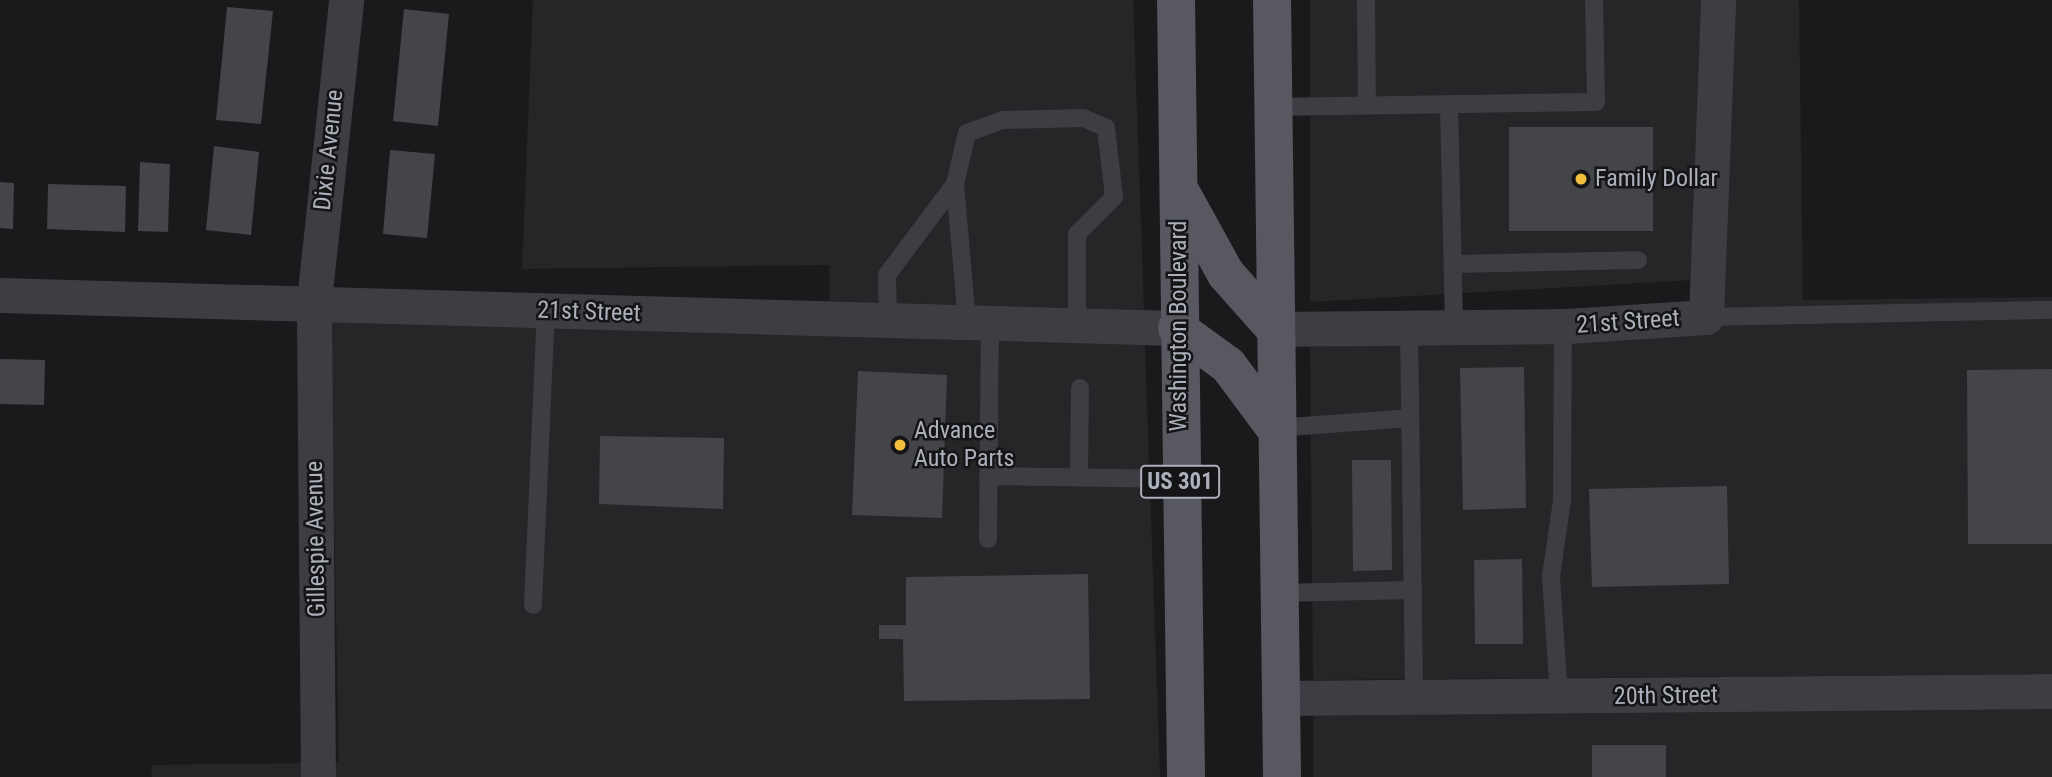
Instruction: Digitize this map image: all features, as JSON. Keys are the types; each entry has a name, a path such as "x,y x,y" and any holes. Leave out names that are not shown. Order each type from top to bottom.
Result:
{"main road":[{"name":"Washington Boulevard","path":"1176,0 1177,328 1188,773"},
{"path":"1272,0 1275,428 1282,777"},
{"path":"1178,187 1226,274 1275,329"},
{"path":"1177,328 1228,365 1275,428"}],"street":[{"name":"Dixie Avenue","path":"314,301 346,0"},
{"name":"21st Street","path":"1275,329 1563,326 1706,317 1718,0"},
{"name":"21st Street","path":"0,295 314,301 546,311 1177,328"},
{"name":"Gillespie Avenue","path":"314,301 318,777"},
{"name":"20th Street","path":"1281,698 2052,691"}],"lane":[{"path":"1366,0 1367,105"},
{"path":"1273,107 1596,102 1594,0"},
{"path":"1449,105 1454,329"},
{"path":"988,539 988,477 979,323 956,184 967,133 1002,120 1083,118 1106,128 1114,197 1077,234 1077,325"},
{"path":"888,320 887,275 956,184"},
{"path":"1453,264 1638,260"},
{"path":"1706,317 2052,310"},
{"path":"533,605 546,311"},
{"path":"1559,697 1551,576 1562,501 1563,326"},
{"path":"1409,329 1414,695"},
{"path":"1079,477 1080,388"},
{"path":"1275,428 1410,418"},
{"path":"988,477 1180,479"},
{"path":"1279,593 1413,590"}],"shaded area":[{"path":"533,0 1133,0 1144,310 830,301 829,265 522,269"},
{"path":"1310,0 1702,0 1692,280 1310,302"},
{"path":"1733,0 1799,0 1803,300 2052,297 2052,674 1313,680 1310,347 1707,335 1722,318"},
{"path":"330,319 1145,345 1160,777 334,777 334,763 339,762"},
{"path":"2052,709 2052,777 1313,777 1313,714"},
{"path":"302,763 303,777 152,777 151,765"}],"building":[{"path":"227,7 273,11 261,124 216,120"},
{"path":"404,9 449,14 438,126 393,121"},
{"name":"Family Dollar","path":"1509,127 1653,127 1653,231 1509,231"},
{"path":"214,146 259,152 251,235 206,230"},
{"path":"390,150 435,154 427,238 383,234"},
{"path":"140,162 170,164 168,232 138,231"},
{"path":"0,182 14,183 13,229 0,228"},
{"path":"48,184 126,186 125,232 47,229"},
{"path":"0,359 45,360 44,405 0,404"},
{"path":"1524,367 1526,508 1463,510 1460,368"},
{"path":"2052,369 2052,544 1968,544 1967,370"},
{"name":"Advance Auto Parts","path":"858,371 947,375 942,518 852,515"},
{"path":"600,436 724,438 723,509 599,504"},
{"path":"1352,460 1391,460 1392,570 1353,571"},
{"path":"1727,486 1729,584 1592,587 1589,489"},
{"path":"1522,559 1523,644 1475,644 1474,560"},
{"path":"1088,574 1090,699 904,701 903,639 879,639 879,625 906,625 906,577"},
{"path":"1592,745 1666,745 1666,777 1592,777"}],"place":[{"name":"Family Dollar","path":"1581,179"},
{"name":"Advance Auto Parts","path":"900,445"}]}
